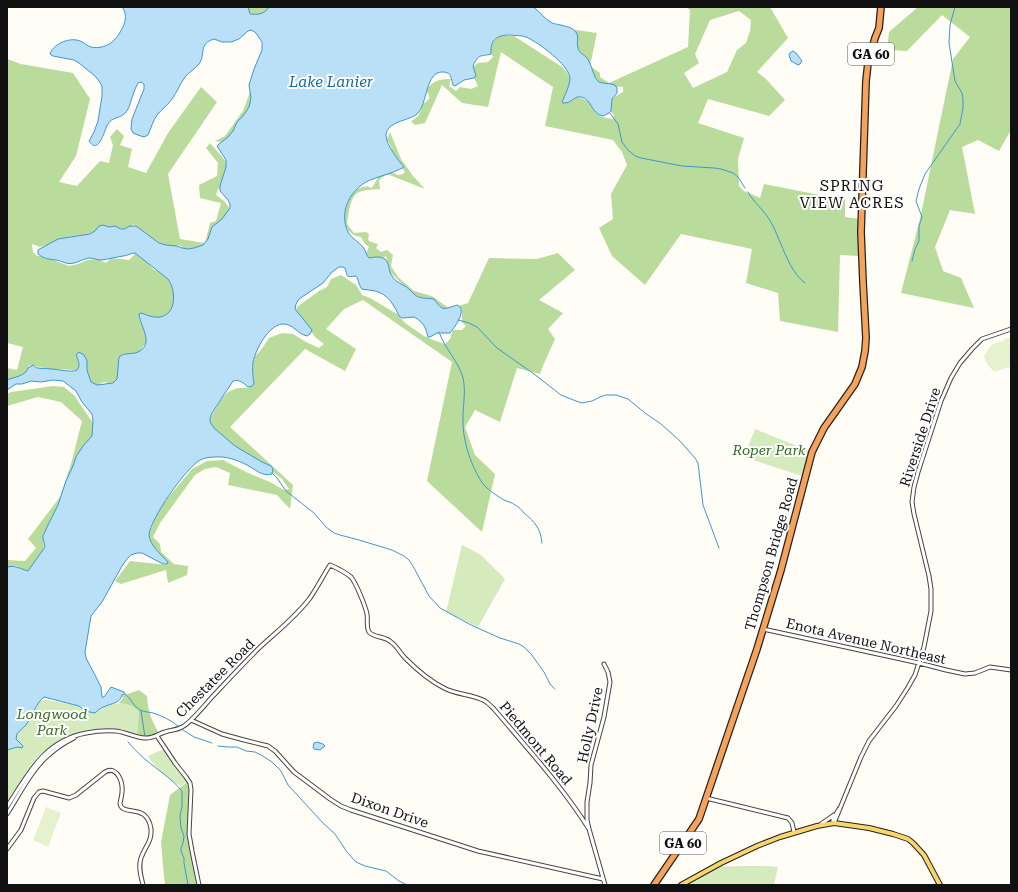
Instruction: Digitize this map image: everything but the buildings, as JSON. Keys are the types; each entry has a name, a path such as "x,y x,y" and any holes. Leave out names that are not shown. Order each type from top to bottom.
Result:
{"highway":[{"name":"Thompson Bridge Road","path":"654,885 699,819 763,630 781,570 812,452 824,428 855,384 860,373 866,338 862,282 861,232 866,81 868,63 879,28 881,7"}],"main road":[{"path":"681,885 757,846 794,832 834,823 869,828 908,839 913,842 924,855 940,885"}],"street":[{"name":"Riverside Drive","path":"834,823 833,819 838,814 869,741 896,706 915,675 926,638 931,611 931,589 914,514 913,496 916,477 947,387 960,363 982,339 1011,329"},
{"name":"Piedmont Road","path":"330,565 352,578 363,602 370,632 375,636 390,640 405,657 446,689 485,701 494,709 552,778 582,819"},
{"name":"Chestatee Road","path":"81,734 106,730 123,732 145,738 157,736 183,727 259,649 302,608 310,598 330,565"},
{"name":"Enota Avenue Northeast","path":"763,630 965,674 975,673 990,667 1011,670"},
{"name":"Holly Drive","path":"604,664 608,672 610,682 604,717 591,765 587,820 605,885"},
{"name":"Dixon Drive","path":"191,720 222,734 268,746 275,751 294,772 330,799 351,810 478,851 603,879"},
{"path":"7,807 30,770 44,754 64,740 81,734"},
{"path":"7,814 30,777 42,762 56,750 81,734"},
{"path":"157,736 174,763 186,776 190,783 189,834 199,885"},
{"path":"7,850 26,822 34,798 39,792 43,791 69,798 76,796 104,772 113,770 117,773 122,784 120,803 122,807 126,810 140,812 143,814 150,826 151,836 149,843 140,860 143,885"},
{"path":"706,798 788,818 792,823 794,832"},
{"path":"816,826 838,814 842,824"},
{"path":"582,819 587,820"},
{"path":"582,819 589,829"}],"green space":[{"path":"247,7 274,7 260,16 248,12"},
{"path":"686,7 770,7 788,38 757,72 766,79 785,100 769,116 708,99 698,123 744,138 738,159 739,186 744,191 760,198 764,184 845,200 845,217 861,219 859,256 840,255 838,332 780,321 778,293 746,283 752,249 681,234 645,285 612,256 599,228 613,219 611,194 627,165 622,152 613,140 545,126 553,87 501,52 488,107 462,103 442,85 425,123 415,125 411,121 417,117 420,113 422,105 429,99 429,95 426,90 431,84 443,79 451,79 449,86 456,91 460,87 471,89 478,86 474,78 473,67 478,63 488,62 493,57 490,47 499,36 514,36 562,67 570,77 573,95 590,102 598,115 613,119 614,115 608,108 607,101 623,92 623,87 602,87 556,27 597,33 590,66 600,73 600,77 609,83 688,47 690,10","holes":["739,11 751,20 750,31 746,43 737,50 727,72 693,88 684,73 699,63 695,54 710,20"]},
{"path":"918,7 1011,7 1011,130 999,151 978,140 962,147 975,214 950,210 935,247 943,271 961,278 974,308 901,293 920,219 953,59 970,37 942,15 907,51 887,50 889,32"},
{"path":"7,59 21,64 73,73 90,99 76,156 59,182 77,186 100,161 109,163 113,145 110,137 117,129 124,136 120,145 132,149 128,167 146,173 168,133 201,87 217,102 168,174 180,239 205,243 210,223 216,221 221,203 200,198 199,185 217,176 218,163 206,148 210,143 228,164 225,184 218,189 216,195 224,201 231,210 213,242 188,251 179,245 168,247 158,242 133,224 130,230 113,227 40,247 32,244 33,252 37,256 47,256 69,266 87,260 98,259 106,263 111,258 129,260 136,253 153,269 161,273 173,283 177,296 169,314 162,319 141,315 140,321 147,333 146,343 139,352 130,354 121,378 113,384 104,382 95,386 89,380 86,363 80,362 78,370 49,369 29,365 27,373 14,379 7,380 7,368 17,370 23,347 7,343"},
{"path":"250,92 256,107 234,128 237,135 227,143 215,141 225,136 243,111"},
{"path":"390,132 401,159 413,176 425,189 387,174 379,180 380,189 363,191 357,193 353,197 347,224 354,233 366,232 369,234 368,240 378,244 376,248 381,252 387,250 393,255 391,266 398,277 414,291 432,296 447,307 459,306 468,303 489,258 537,259 558,253 575,270 539,300 563,313 548,329 555,339 540,374 517,368 500,422 475,410 465,427 475,455 495,474 482,532 427,481 452,362 363,300 344,309 326,329 356,349 345,371 305,349 230,427 293,485 290,509 277,495 228,485 230,473 216,467 205,469 195,475 160,523 153,537 160,544 161,552 174,564 188,566 187,575 168,583 166,570 121,584 115,581 130,561 166,565 165,560 149,542 149,534 154,521 161,506 192,469 207,461 223,460 284,490 289,489 282,479 213,431 209,421 218,404 227,393 237,388 249,388 254,357 269,338 282,333 293,334 319,348 324,344 315,337 308,327 295,314 297,307 327,287 331,279 341,275 356,285 362,295 397,314 405,323 424,336 433,340 445,344 450,339 453,330 462,330 466,326 462,322 462,309 451,311 437,308 434,302 412,294 389,271 386,256 372,262 365,256 369,247 365,244 361,237 354,235 349,231 341,220 349,197 356,190 365,187 372,188 380,174 389,171 398,175 405,172 394,158 387,139"},
{"path":"1011,337 1011,370 1009,367 994,372 987,364 984,357 993,344"},
{"path":"53,386 64,387 74,395 95,426 94,436 43,538 44,550 28,574 17,566 7,567 7,560 25,561 36,548 28,539 60,497 71,464 82,421 61,402 38,397 7,406 7,394 11,392"},
{"name":"Roper Park","path":"755,429 812,452 805,477 744,457"},
{"path":"462,545 481,555 505,579 478,627 446,612"},
{"path":"139,690 147,696 150,715 159,733 148,736 137,736 139,712 130,705 119,703 123,698 122,696"},
{"name":"Longwood Park","path":"34,698 39,702 46,700 79,706 85,711 95,713 111,705 123,703 129,705 134,707 139,712 137,736 120,729 94,729 73,734 53,744 36,759 7,802 7,750 23,746 16,739 17,734 34,712 38,703"},
{"path":"164,749 175,766 186,778 186,782 180,786 154,765 148,756"},
{"path":"190,780 189,825 192,855 198,885 165,885 161,842 170,795"},
{"path":"46,807 61,813 48,847 33,840"},
{"path":"721,866 778,867 774,885 684,885"}],"water":[{"name":"Lake Lanier","path":"122,7 248,7 250,14 261,14 269,7 533,7 552,23 573,29 577,35 579,50 590,63 597,80 601,83 615,85 617,88 617,93 612,99 611,111 609,113 603,116 599,115 585,98 581,97 577,97 563,103 562,102 570,78 559,61 538,44 524,36 511,35 498,37 493,41 491,54 478,57 475,62 473,66 476,76 474,78 464,80 455,86 453,85 451,76 446,72 437,73 433,77 421,109 417,114 394,124 387,130 386,135 388,143 404,167 366,182 355,191 347,204 345,210 345,225 348,232 363,247 369,258 379,257 385,259 394,278 414,294 423,298 434,299 442,308 449,308 457,305 460,307 460,318 450,333 437,333 428,337 425,327 420,321 414,317 402,318 399,316 393,304 387,297 380,292 362,289 356,276 348,276 345,268 343,267 339,267 332,272 323,283 299,299 295,309 312,330 310,334 307,336 304,335 286,324 277,326 267,333 253,362 254,384 248,387 240,381 233,381 210,418 210,422 214,428 235,446 271,466 273,469 272,474 262,474 247,465 223,457 205,458 200,460 186,473 162,506 155,518 149,535 151,542 156,550 168,562 167,564 163,564 142,553 131,555 122,566 102,602 91,616 85,652 86,658 101,687 102,697 104,697 111,687 124,692 125,694 122,695 118,701 103,707 95,713 85,711 79,706 44,697 38,703 26,725 17,734 16,739 23,746 22,748 17,747 7,750 7,567 15,567 28,571 45,547 43,536 58,505 76,457 92,436 93,421 92,414 82,402 76,391 63,381 31,381 16,384 7,390 7,380 22,375 33,365 36,368 75,371 79,365 76,355 79,352 84,355 87,361 87,370 91,382 97,385 113,383 117,379 119,357 138,352 143,349 145,344 145,334 139,314 141,313 157,317 166,315 172,307 173,301 173,289 168,279 135,253 101,260 89,258 69,264 58,260 45,258 38,254 38,250 58,239 90,234 99,226 103,225 109,227 115,226 121,229 136,226 159,243 166,245 189,249 203,245 208,239 212,227 222,219 230,208 228,200 220,191 220,186 226,167 226,160 217,146 233,131 237,122 249,107 251,98 249,85 262,50 262,42 255,32 251,30 239,39 231,42 222,42 214,39 209,41 204,46 199,64 185,77 174,96 157,115 148,135 144,137 133,133 131,129 132,119 144,89 144,84 141,82 138,83 134,90 128,110 122,116 113,119 110,122 106,127 101,140 96,146 89,141 98,121 102,86 95,76 79,63 74,60 51,55 50,53 52,49 67,40 76,40 94,48 109,44 118,36 123,27 125,14"},
{"path":"793,51 802,61 798,65 791,61 789,55"},
{"path":"317,742 325,746 320,750 314,749 314,743"}],"waterway":[{"path":"912,261 919,241 919,226 922,217 916,201 919,189 925,174 960,124 963,108 962,93 955,81 949,43 950,25 955,7"},
{"path":"610,113 618,124 622,142 635,156 682,166 721,169 733,173 738,177 745,188"},
{"path":"748,192 769,219 793,270 805,283"},
{"path":"458,320 477,327 497,348 561,395 582,403 592,401 606,395 616,395 628,399 661,424 680,441 698,463 703,505 719,548"},
{"path":"439,332 463,378 463,425 465,442 470,459 477,474 488,489 504,500 513,503 537,526 542,543"},
{"path":"272,473 286,491 314,513 326,527 334,533 392,550 409,560 429,596 440,608 471,625 524,647 531,654 544,672 550,684 555,689"},
{"path":"125,694 140,710 160,715 178,726"},
{"path":"141,711 145,737"},
{"path":"183,730 194,737 212,743"},
{"path":"128,742 141,756 182,791 180,816 181,828 184,836 181,851 184,858 188,885"},
{"path":"218,746 237,747 246,751 255,752 272,762 281,771 288,785 335,834 356,862 365,866 386,871 407,885"}],"district":[{"name":"SPRING VIEW ACRES","path":"852,194"}]}
